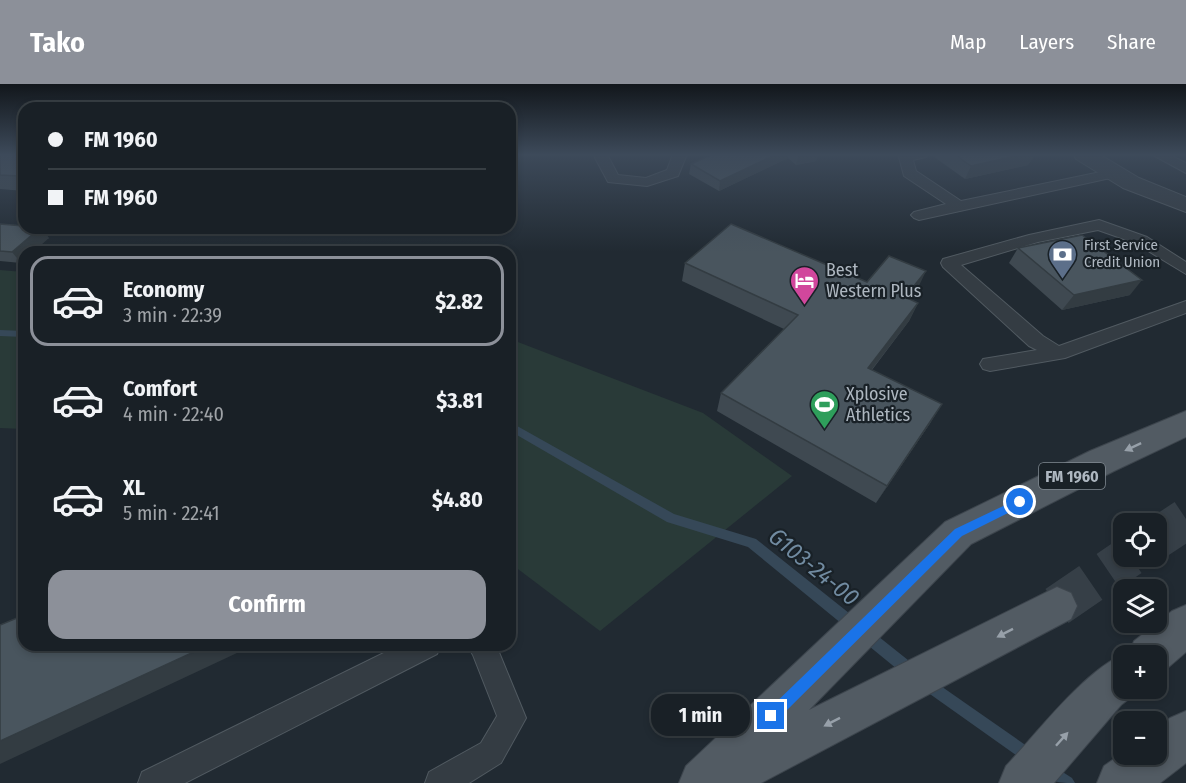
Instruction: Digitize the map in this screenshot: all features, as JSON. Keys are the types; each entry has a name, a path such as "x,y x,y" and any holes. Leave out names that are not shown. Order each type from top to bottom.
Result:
{"main road":[{"name":"FM 1960","path":"703,783 958,533 1102,461 1186,423"},
{"path":"713,783 1057,606"},
{"path":"1163,645 1186,626"},
{"path":"1023,783 1113,685"},
{"path":"1121,783 1185,734"}],"street":[{"path":"1133,187 1157,208 1186,227"},
{"path":"1143,187 1186,205"}],"lane":[{"path":"930,187 959,206"},
{"path":"919,215 1073,187"},
{"path":"1058,353 1036,341 949,263 1035,238 1099,225 1142,240 1186,269"},
{"path":"990,364 1058,353 1186,308"},
{"path":"153,783 416,651"},
{"path":"440,783 491,753 512,718 485,651"}],"shaded area":[{"path":"0,270 18,272 18,429 0,428"},
{"path":"516,341 703,413 792,476 600,631 516,568"}],"building":[{"path":"0,224 18,226 18,234 33,234 12,252 0,251"},
{"path":"731,224 867,282 889,256 926,271 905,297 918,303 868,368 942,404 887,486 721,393 798,315 685,263"},
{"path":"1082,235 1142,280 1074,295 1018,248"},
{"path":"18,618 18,651 196,651 0,741 0,625"}],"waterway":[{"name":"G103-24-00","path":"0,333 18,334"},
{"name":"G103-24-00","path":"516,429 671,518 752,543 913,673"},
{"name":"G103-24-00","path":"925,682 1032,758"},
{"name":"G103-24-00","path":"1047,769 1067,783"}],"tunnel":[{"path":"1167,532 1186,519"},
{"path":"1057,606 1114,567"}],"place":[{"name":"First Service Credit Union","path":"1063,280"},
{"name":"Best Western Plus","path":"805,306"},
{"name":"Xplosive Athletics","path":"825,430"}],"route":[{"path":"771,716 958,533 1020,502"}]}
